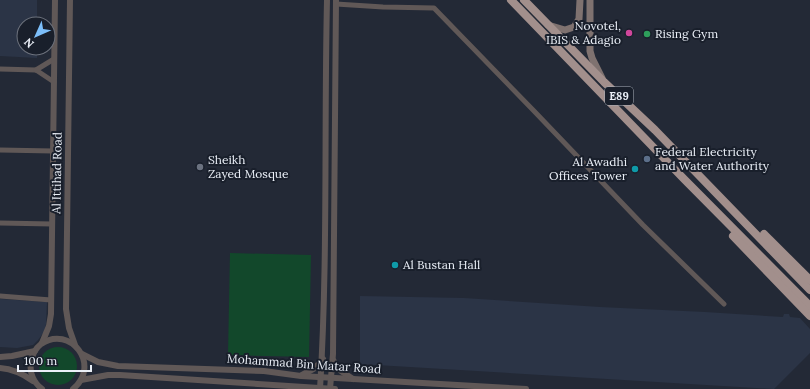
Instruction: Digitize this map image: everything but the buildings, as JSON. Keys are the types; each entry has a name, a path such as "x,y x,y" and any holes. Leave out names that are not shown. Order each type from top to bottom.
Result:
{"highway":[{"name":"E89","path":"512,0 684,179 810,306"},
{"name":"E89","path":"524,0 604,82 714,190 810,290"},
{"path":"684,179 688,188 810,316"},
{"path":"714,190 744,216 810,280"}],"main road":[{"path":"548,25 565,30 574,28 579,19 580,0"},
{"path":"580,0 585,8 590,3"},
{"path":"590,3 590,51 604,82"}],"street":[{"name":"Al Ittihad Road","path":"35,351 42,343 50,323 55,0"},
{"name":"Al Ittihad Road","path":"70,0 66,309 68,325 75,345 82,354"},
{"path":"320,389 324,282 327,0"},
{"path":"330,389 333,360 336,2 383,7 434,8 529,105 642,225 724,304"},
{"path":"36,70 54,59"},
{"path":"0,69 36,70 54,82"},
{"path":"326,81 330,86 336,85"},
{"path":"0,150 53,151"},
{"path":"326,165 331,163 334,172"},
{"path":"0,223 52,224"},
{"path":"324,282 328,289 333,287"},
{"path":"0,296 51,300"},
{"path":"42,343 53,339 59,339 75,345"},
{"path":"0,357 35,351"},
{"path":"35,351 32,357 30,370 35,382"},
{"path":"73,389 81,380 85,370 82,354"},
{"name":"Mohammad Bin Matar Road","path":"82,354 98,362 118,366 264,371 301,376 526,389"},
{"path":"301,376 315,368 322,359"},
{"path":"333,360 341,371 353,379"},
{"path":"0,368 12,369 20,372 35,382 42,389"},
{"name":"Mohammad Bin Matar Road","path":"81,380 108,375 120,375 335,389"}],"shaded area":[{"path":"0,0 37,0 37,16 16,16 16,56 37,56 37,58 0,56"},
{"path":"360,296 464,298 783,317 784,314 789,314 790,317 800,318 810,329 810,353 774,389 360,364"},
{"path":"0,299 47,302 44,332 33,345 17,348 0,347"}],"green space":[{"path":"230,253 311,255 309,357 228,355"},
{"path":"54,347 62,347 69,350 74,355 77,366 74,377 69,382 62,385 54,385 47,382 42,377 39,370 39,362 42,355 47,350"}],"place":[{"name":"Novotel, IBIS & Adagio","path":"629,33"},
{"name":"Rising Gym","path":"647,34"},
{"name":"Federal Electricity and Water Authority","path":"647,159"},
{"name":"Sheikh Zayed Mosque","path":"200,167"},
{"name":"Al Awadhi Offices Tower","path":"635,169"},
{"name":"Al Bustan Hall","path":"395,265"}]}
